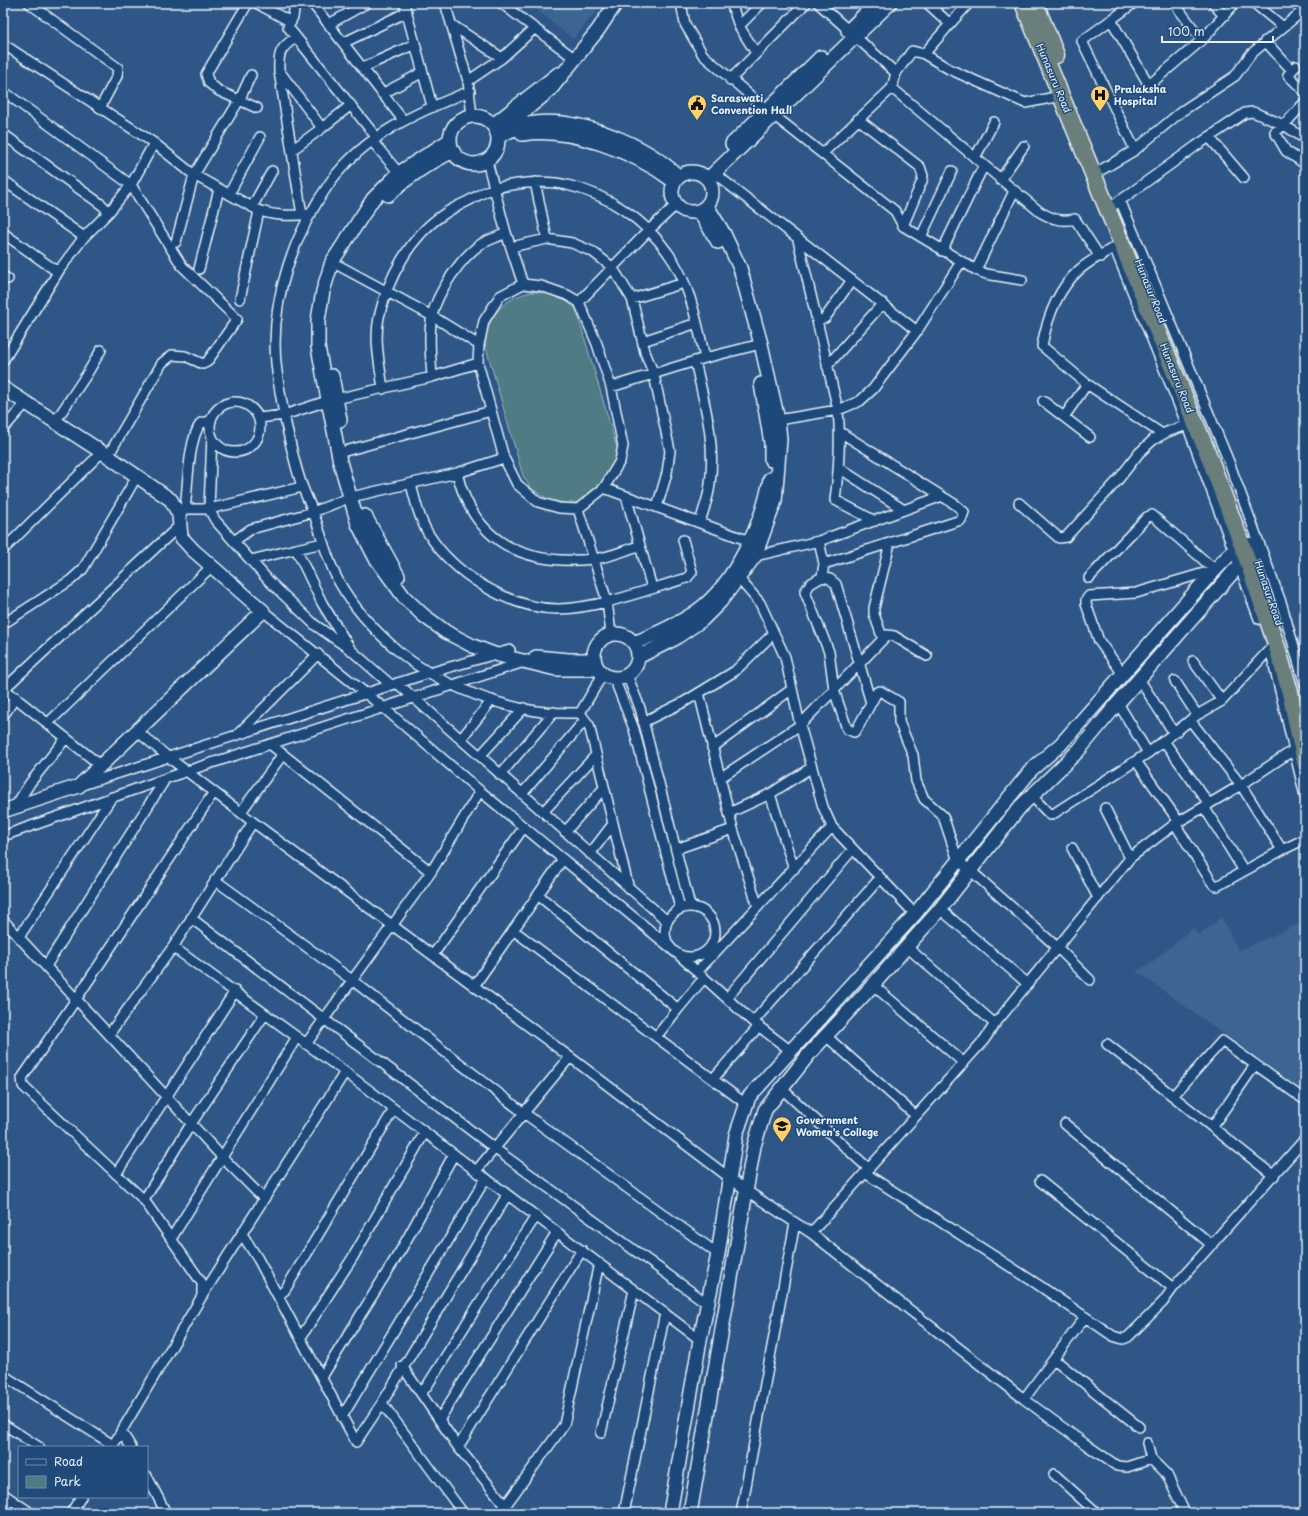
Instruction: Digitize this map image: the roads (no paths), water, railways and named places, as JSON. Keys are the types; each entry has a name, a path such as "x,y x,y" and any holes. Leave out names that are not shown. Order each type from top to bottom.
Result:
{"highway":[{"name":"Hunasuru Road","path":"1023,3 1058,97 1114,205 1191,423 1245,553 1274,648 1302,754"},
{"name":"Hunasur Road","path":"1035,3 1114,205 1218,450 1245,553 1286,645 1305,718"}],"street":[{"path":"29,3 118,68 117,76 100,108"},
{"path":"248,3 206,74 209,83 219,91 240,99 257,108"},
{"path":"256,3 291,22"},
{"path":"296,3 288,28 351,105 399,172"},
{"path":"312,3 403,120"},
{"path":"329,24 367,3"},
{"path":"404,3 432,106"},
{"path":"446,3 468,81 472,116"},
{"path":"501,3 535,28 571,62"},
{"path":"496,134 550,90 598,30 616,3"},
{"path":"681,3 685,24 703,55 730,80 895,211 903,226 942,251 976,270 986,274 1022,280"},
{"path":"731,3 738,26 756,53"},
{"path":"738,26 762,3"},
{"path":"730,80 806,3"},
{"path":"818,3 896,73"},
{"path":"851,34 876,3"},
{"path":"708,175 851,34 890,3"},
{"path":"927,3 950,24"},
{"path":"924,54 969,3"},
{"path":"1017,3 1058,97 1115,247 1191,423 1162,434 1153,440 1139,453 1118,480 1066,537 1059,538 1019,503"},
{"path":"1134,3 1082,41 1135,150"},
{"path":"1174,3 1202,40"},
{"path":"1213,3 1224,16"},
{"path":"1111,20 1150,85 1202,40 1235,3"},
{"path":"1254,3 1282,26"},
{"path":"1101,170 1135,150 1182,112 1235,76 1251,54 1282,26 1305,9"},
{"path":"343,43 407,12"},
{"path":"452,25 502,58"},
{"path":"468,81 502,58 535,28"},
{"path":"296,37 282,47 278,57 292,150 306,214"},
{"path":"1265,41 1292,66 1288,75 1305,92"},
{"path":"3,44 154,143 194,175 256,209 289,216 306,214"},
{"path":"362,68 415,44"},
{"path":"823,153 892,88 896,73 912,51 924,54 949,69 1025,103 1058,97"},
{"path":"279,71 322,128"},
{"path":"382,94 423,72"},
{"path":"176,242 194,175 240,99 251,75"},
{"path":"892,88 1000,180 1052,219 1064,221 1075,219 1100,257"},
{"path":"470,91 432,106 403,120 375,140 332,180 306,214 291,255 280,298 276,326 276,362 284,415 302,487 313,512 323,543 339,582 364,618 397,650 429,673 452,684 492,700 536,711 554,712 582,717 588,725 629,889"},
{"path":"3,92 131,185 182,266 237,319 207,362 203,364 185,356 172,355 162,363 105,454 3,550"},
{"path":"1305,102 1284,125 1275,132 1286,152 1305,164"},
{"path":"292,150 351,105"},
{"path":"1305,139 1284,125 1253,112 1245,113 1114,205 1230,462 1281,602 1305,685"},
{"path":"335,264 378,205 406,179 451,146 454,126 465,118 472,116 486,120 496,134 496,151 487,161 479,164 464,162 451,146"},
{"path":"858,119 920,167 923,176 922,181 903,226"},
{"path":"496,134 533,123 551,122 600,132 648,152 664,163 676,178"},
{"path":"975,158 994,122"},
{"path":"3,134 102,205 109,212"},
{"path":"229,194 260,137"},
{"path":"1209,137 1244,178"},
{"path":"3,361 60,269 84,237 109,212 131,185 154,143"},
{"path":"451,146 399,172 373,199 352,229 323,291 318,320 318,347 342,452 354,496 358,524 375,557 404,597 446,632 473,646 494,654 556,669 607,671 633,671 638,657 634,643 628,637 620,634 611,634 599,641 593,653 607,671 640,708 690,906"},
{"path":"1000,180 1024,146"},
{"path":"487,161 506,233 523,284"},
{"path":"942,251 984,165"},
{"path":"240,299 256,209 272,171"},
{"path":"708,175 712,191 703,208 687,212 676,205 671,194 676,178 690,171 708,175 883,303 917,331"},
{"path":"922,237 952,171"},
{"path":"3,180 84,237"},
{"path":"535,182 547,239"},
{"path":"383,389 376,339 379,317 387,292 402,258 424,231 443,214 494,188 535,182 567,185 599,196 626,212 649,230 669,254 684,283 697,323 705,358"},
{"path":"199,268 219,189"},
{"path":"976,270 1014,191"},
{"path":"579,302 649,230 676,205"},
{"path":"638,657 674,639 702,620 756,547 775,501 780,438 778,420 757,346 740,268 724,234 703,208"},
{"path":"3,233 55,270 60,269"},
{"path":"432,377 430,344 432,316 444,289 459,263 481,244 506,233"},
{"path":"511,248 547,239 572,242 593,252 612,267 632,299 642,341 654,375 670,451 667,473 656,507"},
{"path":"798,240 838,410 840,432 839,468 835,500 875,521"},
{"path":"1115,247 1079,269 1062,288 1045,329 1042,346 1087,384 1162,434"},
{"path":"778,420 838,410 860,401 873,390 917,331 962,262"},
{"path":"335,264 432,316 479,345"},
{"path":"817,320 825,318 852,280"},
{"path":"632,299 684,283"},
{"path":"523,284 541,286 567,295 579,302 597,344 610,387 623,446 620,461 604,488 578,509 559,508 538,502 517,484 504,458 478,363 479,345 484,321 500,296 523,284"},
{"path":"827,366 883,303"},
{"path":"642,341 697,323"},
{"path":"610,387 654,375 705,358 757,346"},
{"path":"756,547 767,496 771,465 771,443 757,346"},
{"path":"55,422 101,350"},
{"path":"695,361 711,429 712,457 710,485 700,523"},
{"path":"259,418 284,415 331,400 432,377 478,363"},
{"path":"1064,417 1087,384"},
{"path":"3,388 105,454 171,500 181,517"},
{"path":"1043,401 1090,437"},
{"path":"212,436 219,446 231,452 244,450 255,443 260,431 259,418 253,409 244,403 233,402 223,405 215,412 211,421 212,436 209,508 215,520 269,581 315,625 351,650 413,698 461,739 667,921"},
{"path":"3,429 26,403"},
{"path":"342,452 491,411"},
{"path":"211,421 201,423 196,430 192,443 181,517 181,537 211,567 263,611 384,708 480,791 671,948 756,1024 791,1051"},
{"path":"824,564 961,520 964,512 942,496 840,432"},
{"path":"234,541 251,529 313,512 354,496 457,473 504,458"},
{"path":"839,468 904,510"},
{"path":"457,473 462,492 476,520 497,540 525,555 556,560 594,559 640,546"},
{"path":"3,624 70,580 83,569 137,476"},
{"path":"411,484 418,510 428,532 459,569 480,584 532,606 559,609 585,606 688,578 692,572 683,540"},
{"path":"119,773 66,738 4,688 181,517 209,508 302,487"},
{"path":"604,488 700,523 756,547 819,541 942,496"},
{"path":"354,496 394,572 429,611 451,626 476,638 510,650 539,657 569,660 607,671 634,729 680,908"},
{"path":"626,496 652,588"},
{"path":"578,509 607,601 611,634"},
{"path":"1089,578 1147,517 1152,515 1212,572"},
{"path":"819,541 824,564 822,577"},
{"path":"251,560 323,543"},
{"path":"883,639 874,614 874,608 890,543"},
{"path":"296,549 322,603 351,650"},
{"path":"670,1513 700,1340 718,1254 731,1178 736,1135 746,1104 756,1089 915,914 1032,769 1061,744 1212,572 1245,553"},
{"path":"690,1513 754,1146 765,1110 781,1088 826,1036 873,986 940,909 1031,794 1078,751 1245,553"},
{"path":"48,724 211,567"},
{"path":"1123,674 1099,641 1086,604 1086,600 1089,596 1136,593 1212,572"},
{"path":"736,574 760,603 785,657 800,725 823,807 832,827 915,914"},
{"path":"634,643 668,629 698,610 736,574"},
{"path":"871,703 836,584 830,579 822,577 810,584 805,592 829,652 834,690 847,729 854,732 857,729 877,692 880,691 899,702 899,722 913,755 916,780 924,799 943,816 958,861 971,870 1057,947 1090,980"},
{"path":"79,786 136,730 263,611"},
{"path":"643,722 699,693 735,671 774,633"},
{"path":"720,778 800,725 887,635 894,636 927,656"},
{"path":"1031,794 1050,815 1053,814 1148,753 1194,718 1222,701 1274,648"},
{"path":"9,809 394,684 510,650"},
{"path":"236,735 318,654"},
{"path":"3,836 187,770 539,657"},
{"path":"1193,661 1222,701"},
{"path":"522,794 582,717 607,671"},
{"path":"1139,679 1174,733"},
{"path":"1175,681 1194,718 1241,785 1282,850"},
{"path":"712,748 792,689"},
{"path":"699,693 733,829 758,908"},
{"path":"3,716 16,697"},
{"path":"461,739 492,700"},
{"path":"1118,703 1148,753"},
{"path":"480,756 524,708"},
{"path":"500,775 554,712"},
{"path":"136,730 168,757 187,770 252,822 570,1057 747,1191 811,1233 1024,1399 1116,1466 1127,1467 1151,1459"},
{"path":"9,809 66,738"},
{"path":"1164,741 1207,806 1244,871"},
{"path":"270,744 431,872"},
{"path":"241,812 283,754"},
{"path":"811,1233 984,1040 995,1024 1130,858 1177,823 1241,785 1302,754 1305,796"},
{"path":"543,812 596,755"},
{"path":"1136,761 1177,823 1214,886 1217,886 1305,839"},
{"path":"729,813 770,794 812,767"},
{"path":"46,966 166,778"},
{"path":"565,832 604,788"},
{"path":"306,1044 431,872 480,791"},
{"path":"202,1296 202,1283 144,1200 23,1086 22,1083 24,1074 77,998 214,792"},
{"path":"770,794 794,869"},
{"path":"19,936 112,797"},
{"path":"1105,808 1130,858"},
{"path":"110,1033 173,946 252,822"},
{"path":"590,854 613,824"},
{"path":"433,955 524,827"},
{"path":"656,1037 678,1009 701,975 758,908 832,827"},
{"path":"676,849 733,829"},
{"path":"1072,848 1098,898"},
{"path":"727,998 853,849"},
{"path":"474,986 563,859"},
{"path":"713,1080 756,1024 880,878"},
{"path":"215,880 352,980 524,1113 718,1254"},
{"path":"538,895 678,1009"},
{"path":"671,948 665,935 667,921 672,913 680,908 690,906 700,908 709,914 714,922 716,932 714,942 704,953 689,957 679,955"},
{"path":"940,909 1028,984"},
{"path":"191,918 494,1148 708,1304"},
{"path":"3,920 110,1033 191,1124 264,1199"},
{"path":"513,930 746,1104"},
{"path":"173,946 346,1072 700,1340"},
{"path":"908,947 995,1024"},
{"path":"873,986 964,1063"},
{"path":"116,1174 234,991"},
{"path":"144,1200 191,1124 265,1014"},
{"path":"826,1036 916,1116"},
{"path":"171,1240 297,1037"},
{"path":"1173,1096 1222,1042 1305,1100"},
{"path":"1107,1044 1274,1176"},
{"path":"476,1171 570,1057"},
{"path":"1212,1127 1255,1065"},
{"path":"3,1375 112,1446 202,1296 346,1072"},
{"path":"781,1088 867,1171 1085,1317 1117,1338 1123,1339 1128,1337 1163,1302 1305,1139"},
{"path":"278,1296 285,1290 394,1109"},
{"path":"1065,1124 1212,1245"},
{"path":"301,1337 353,1256 425,1132"},
{"path":"322,1377 402,1248 454,1154"},
{"path":"342,1417 486,1178"},
{"path":"1040,1181 1174,1288"},
{"path":"242,1234 258,1259 296,1333 301,1337 356,1442 382,1403 402,1366 507,1195"},
{"path":"422,1392 536,1216"},
{"path":"741,1513 795,1223"},
{"path":"440,1420 557,1232"},
{"path":"458,1447 582,1250"},
{"path":"402,1366 422,1392 458,1447 503,1509 564,1425 599,1263"},
{"path":"601,1433 634,1290"},
{"path":"624,1513 665,1313"},
{"path":"1024,1399 1085,1317"},
{"path":"1054,1359 1139,1426"},
{"path":"382,1403 463,1513"},
{"path":"3,1424 37,1446"},
{"path":"121,1431 130,1446"},
{"path":"1147,1443 1151,1459 1166,1475 1186,1513"},
{"path":"682,1444 702,1447"},
{"path":"1054,1474 1097,1513"},
{"path":"148,1478 166,1513"},
{"path":"5,1510 6,1496"},
{"path":"6,1496 31,1513"},
{"path":"71,1513 80,1498"}],"place":[{"name":"Pralaksha Hospital","path":"1100,112"},
{"name":"Saraswati Convention Hall","path":"697,121"},
{"name":"Government Women's College","path":"782,1143"}]}
